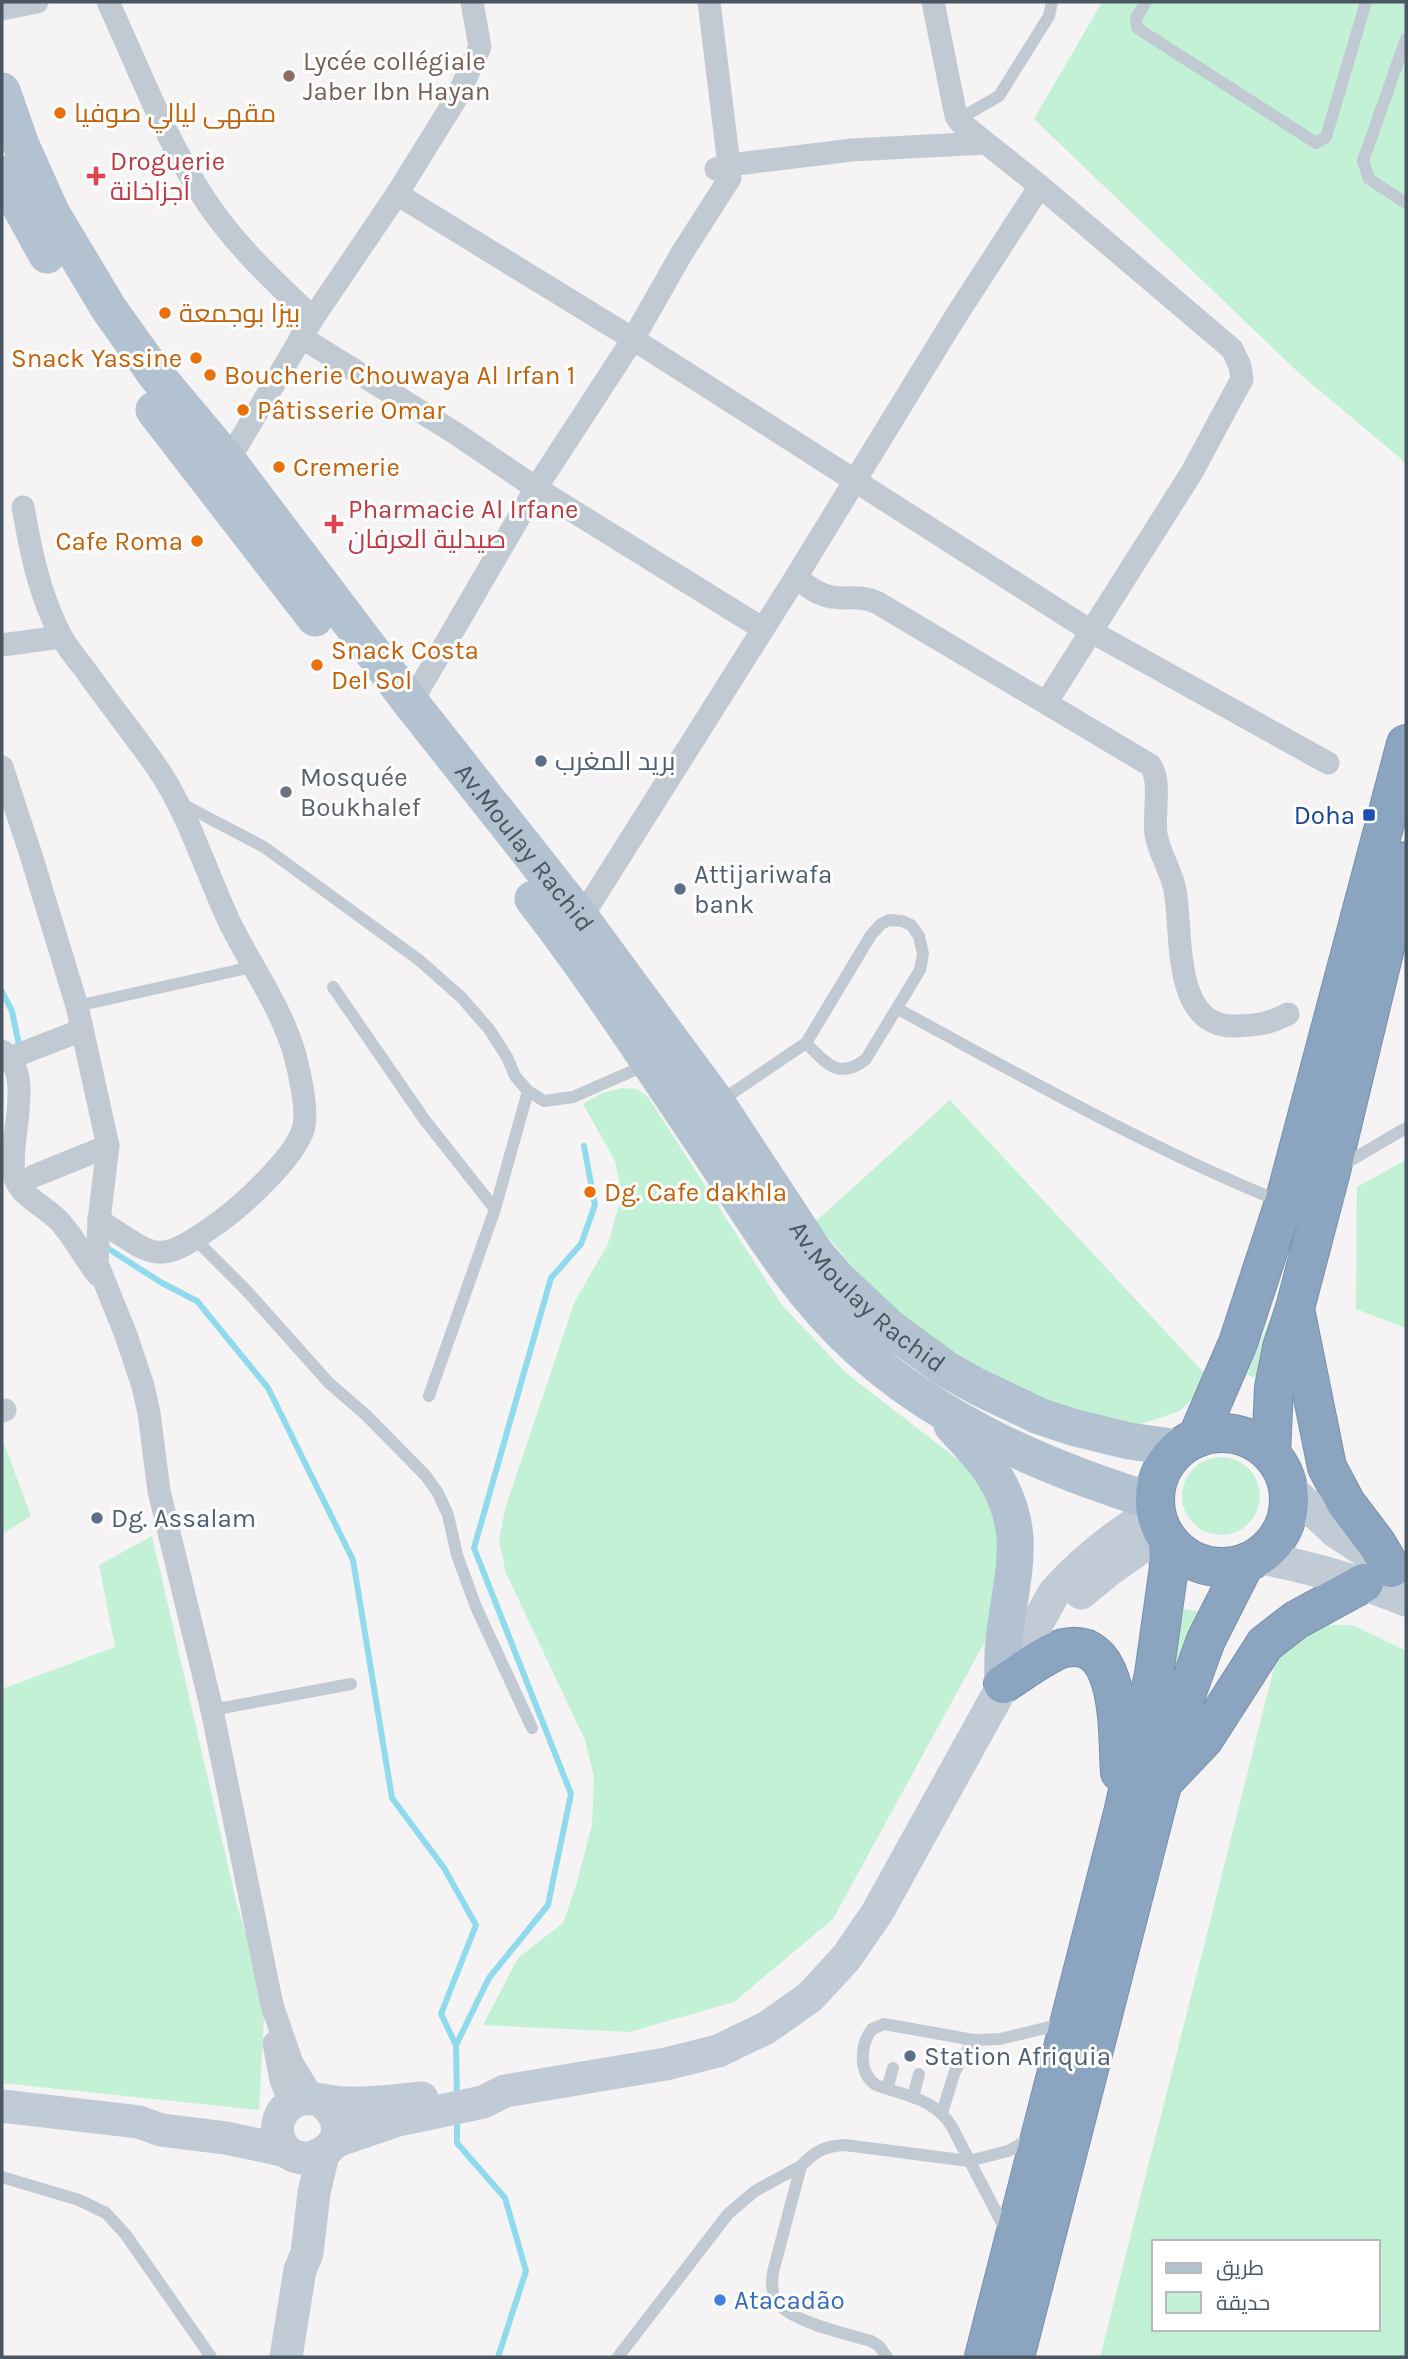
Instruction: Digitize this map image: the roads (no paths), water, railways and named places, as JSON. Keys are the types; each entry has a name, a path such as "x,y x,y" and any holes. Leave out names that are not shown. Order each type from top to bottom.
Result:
{"highway":[{"path":"984,2357 1123,1813 1154,1674 1169,1567 1157,1482 1166,1463 1188,1443 1238,1343 1284,1203 1406,744"},
{"path":"1270,1452 1274,1388 1282,1348 1331,1171 1406,861"},
{"path":"1164,1782 1204,1739 1265,1644 1296,1620 1392,1582 1377,1544 1346,1503 1327,1467 1295,1308"},
{"path":"1161,1521 1180,1552 1203,1564 1228,1567 1251,1560 1273,1544 1284,1527 1289,1508 1289,1488 1282,1469 1270,1452 1254,1440 1236,1434 1216,1433 1188,1443"},
{"path":"1016,2357 1183,1703 1206,1640 1251,1560"},
{"path":"1003,1684 1064,1648 1081,1648 1098,1658 1106,1667 1113,1684 1123,1813"}],"main road":[{"name":"Av.Moulay Rachid","path":"2,91 36,180 77,258 109,309 156,375 228,461 411,703 571,927 650,1063 790,1275 856,1347 932,1403 1026,1454 1091,1481 1161,1521"},
{"name":"Av.Moulay Rachid","path":"4,184 106,347 571,927 717,1103 816,1254 839,1280 890,1328 946,1369 1039,1416 1106,1436 1188,1443"},
{"path":"932,1403 994,1475 1012,1517 1017,1544 1003,1643 1003,1684"}],"street":[{"path":"2,9 37,2"},
{"path":"108,2 170,137 207,204 307,328 537,488 763,629"},
{"path":"228,461 307,328 397,194 457,97 480,47 472,2"},
{"path":"411,703 537,488 633,339 725,171 709,2"},
{"path":"933,2 958,119 1232,349 1240,366 1242,379 1192,472 1046,703"},
{"path":"725,171 852,150 985,143"},
{"path":"571,927 796,578 1040,186"},
{"path":"397,194 633,339 1092,632 1328,763"},
{"path":"23,507 33,564 45,604 61,637 157,768 176,801 252,967 283,1023 294,1052 305,1115 297,1143 252,1194 229,1214 180,1248 164,1254 154,1253 98,1223"},
{"path":"796,578 822,595 835,598 866,597 878,603 1153,768 1156,780 1158,846 1172,878 1184,971 1193,1005 1199,1013 1214,1022 1229,1026 1263,1025 1288,1014"},
{"path":"2,645 61,637"},
{"path":"2,767 31,855 82,1030 108,1146 98,1223 97,1263 143,1386 159,1491 212,1710 272,2005 292,2063 302,2104"},
{"path":"82,1030 4,1057 19,1074 14,1174 18,1188 61,1222 105,1283"},
{"path":"34,1176 108,1146"},
{"path":"1289,1488 1392,1582"},
{"path":"2,2106 139,2122 161,2130 226,2138 306,2158 425,2106 469,2097 492,2088 505,2091 666,2064 718,2051 766,2028 810,1997 846,1958 877,1913 1054,1593 1072,1573 1121,1531 1161,1521"},
{"path":"1251,1560 1392,1582"},
{"path":"286,2357 300,2270 307,2253 314,2193 337,2124 335,2115 302,2104"},
{"path":"300,2270 295,2266 290,2253 295,2193 288,2152 277,2132 302,2104"},
{"path":"139,2122 160,2118 240,2120 302,2104 425,2106"}],"lane":[{"path":"958,119 999,96 1048,16 1052,2"},
{"path":"1146,2 1136,18 1137,27 1316,143 1326,137 1366,2"},
{"path":"1406,39 1363,161 1369,178 1406,203"},
{"path":"176,801 264,847 419,960 461,997 489,1029 507,1057 515,1076 528,1091 544,1101 573,1097 650,1063"},
{"path":"717,1103 806,1043 871,935 881,924 889,920 902,920 911,925 922,944 920,970 866,1059 855,1068 846,1070 826,1063 806,1043"},
{"path":"76,1006 252,967"},
{"path":"333,987 424,1119 495,1209"},
{"path":"898,1009 1124,1131 1284,1203"},
{"path":"429,1396 495,1209 528,1091"},
{"path":"1331,1171 1406,1128"},
{"path":"195,1239 245,1289 329,1382 426,1476 438,1493 448,1515 457,1555 476,1607 532,1728"},
{"path":"212,1710 351,1684"},
{"path":"1013,2244 952,2127 942,2113 927,2102 876,2085 864,2074 867,2040 872,2029 884,2024 902,2032 928,2038 974,2040 1000,2039 1069,2023"},
{"path":"942,2113 955,2071 974,2040"},
{"path":"887,2089 892,2068"},
{"path":"913,2097 919,2074"},
{"path":"618,2357 728,2214 754,2192 801,2166 813,2153 828,2146 845,2145 969,2161 1008,2151 1041,2132"},
{"path":"801,2166 773,2272 771,2286 776,2300 785,2311 798,2317 870,2341 879,2346 887,2357"},
{"path":"2,2177 79,2200 106,2213 126,2235 211,2357"}],"waterway":[{"path":"2,992 12,1011 20,1050"},
{"path":"457,2097 456,2045 489,1978 548,1905 571,1794 474,1548 551,1278 581,1244 595,1205 584,1146"},
{"path":"104,1246 162,1283 197,1301 268,1388 353,1560 392,1798 444,1868 476,1925 441,2014 456,2045"},
{"path":"457,2119 457,2143 505,2198 526,2271 498,2357"}],"place":[{"name":"Lycée collégiale Jaber Ibn Hayan","path":"289,76"},
{"name":"مقهى ليالي صوفيا","path":"60,113"},
{"name":"Droguerie أجزاخانة","path":"96,176"},
{"name":"بيزا بوجمعة","path":"165,313"},
{"name":"Snack Yassine","path":"196,358"},
{"name":"Boucherie Chouwaya Al Irfan 1","path":"210,375"},
{"name":"Pâtisserie Omar","path":"243,410"},
{"name":"Cremerie","path":"279,467"},
{"name":"Pharmacie Al Irfane صيدلية العرفان","path":"334,524"},
{"name":"Cafe Roma","path":"197,541"},
{"name":"Snack Costa Del Sol","path":"317,665"},
{"name":"بريد المغرب","path":"541,761"},
{"name":"Mosquée Boukhalef","path":"286,792"},
{"name":"Doha","path":"1369,815"},
{"name":"Attijariwafa bank","path":"680,889"},
{"name":"Dg. Cafe dakhla","path":"590,1192"},
{"name":"Dg. Assalam","path":"97,1518"},
{"name":"Station Afriquia","path":"910,2056"},
{"name":"Atacadão","path":"720,2300"}]}
